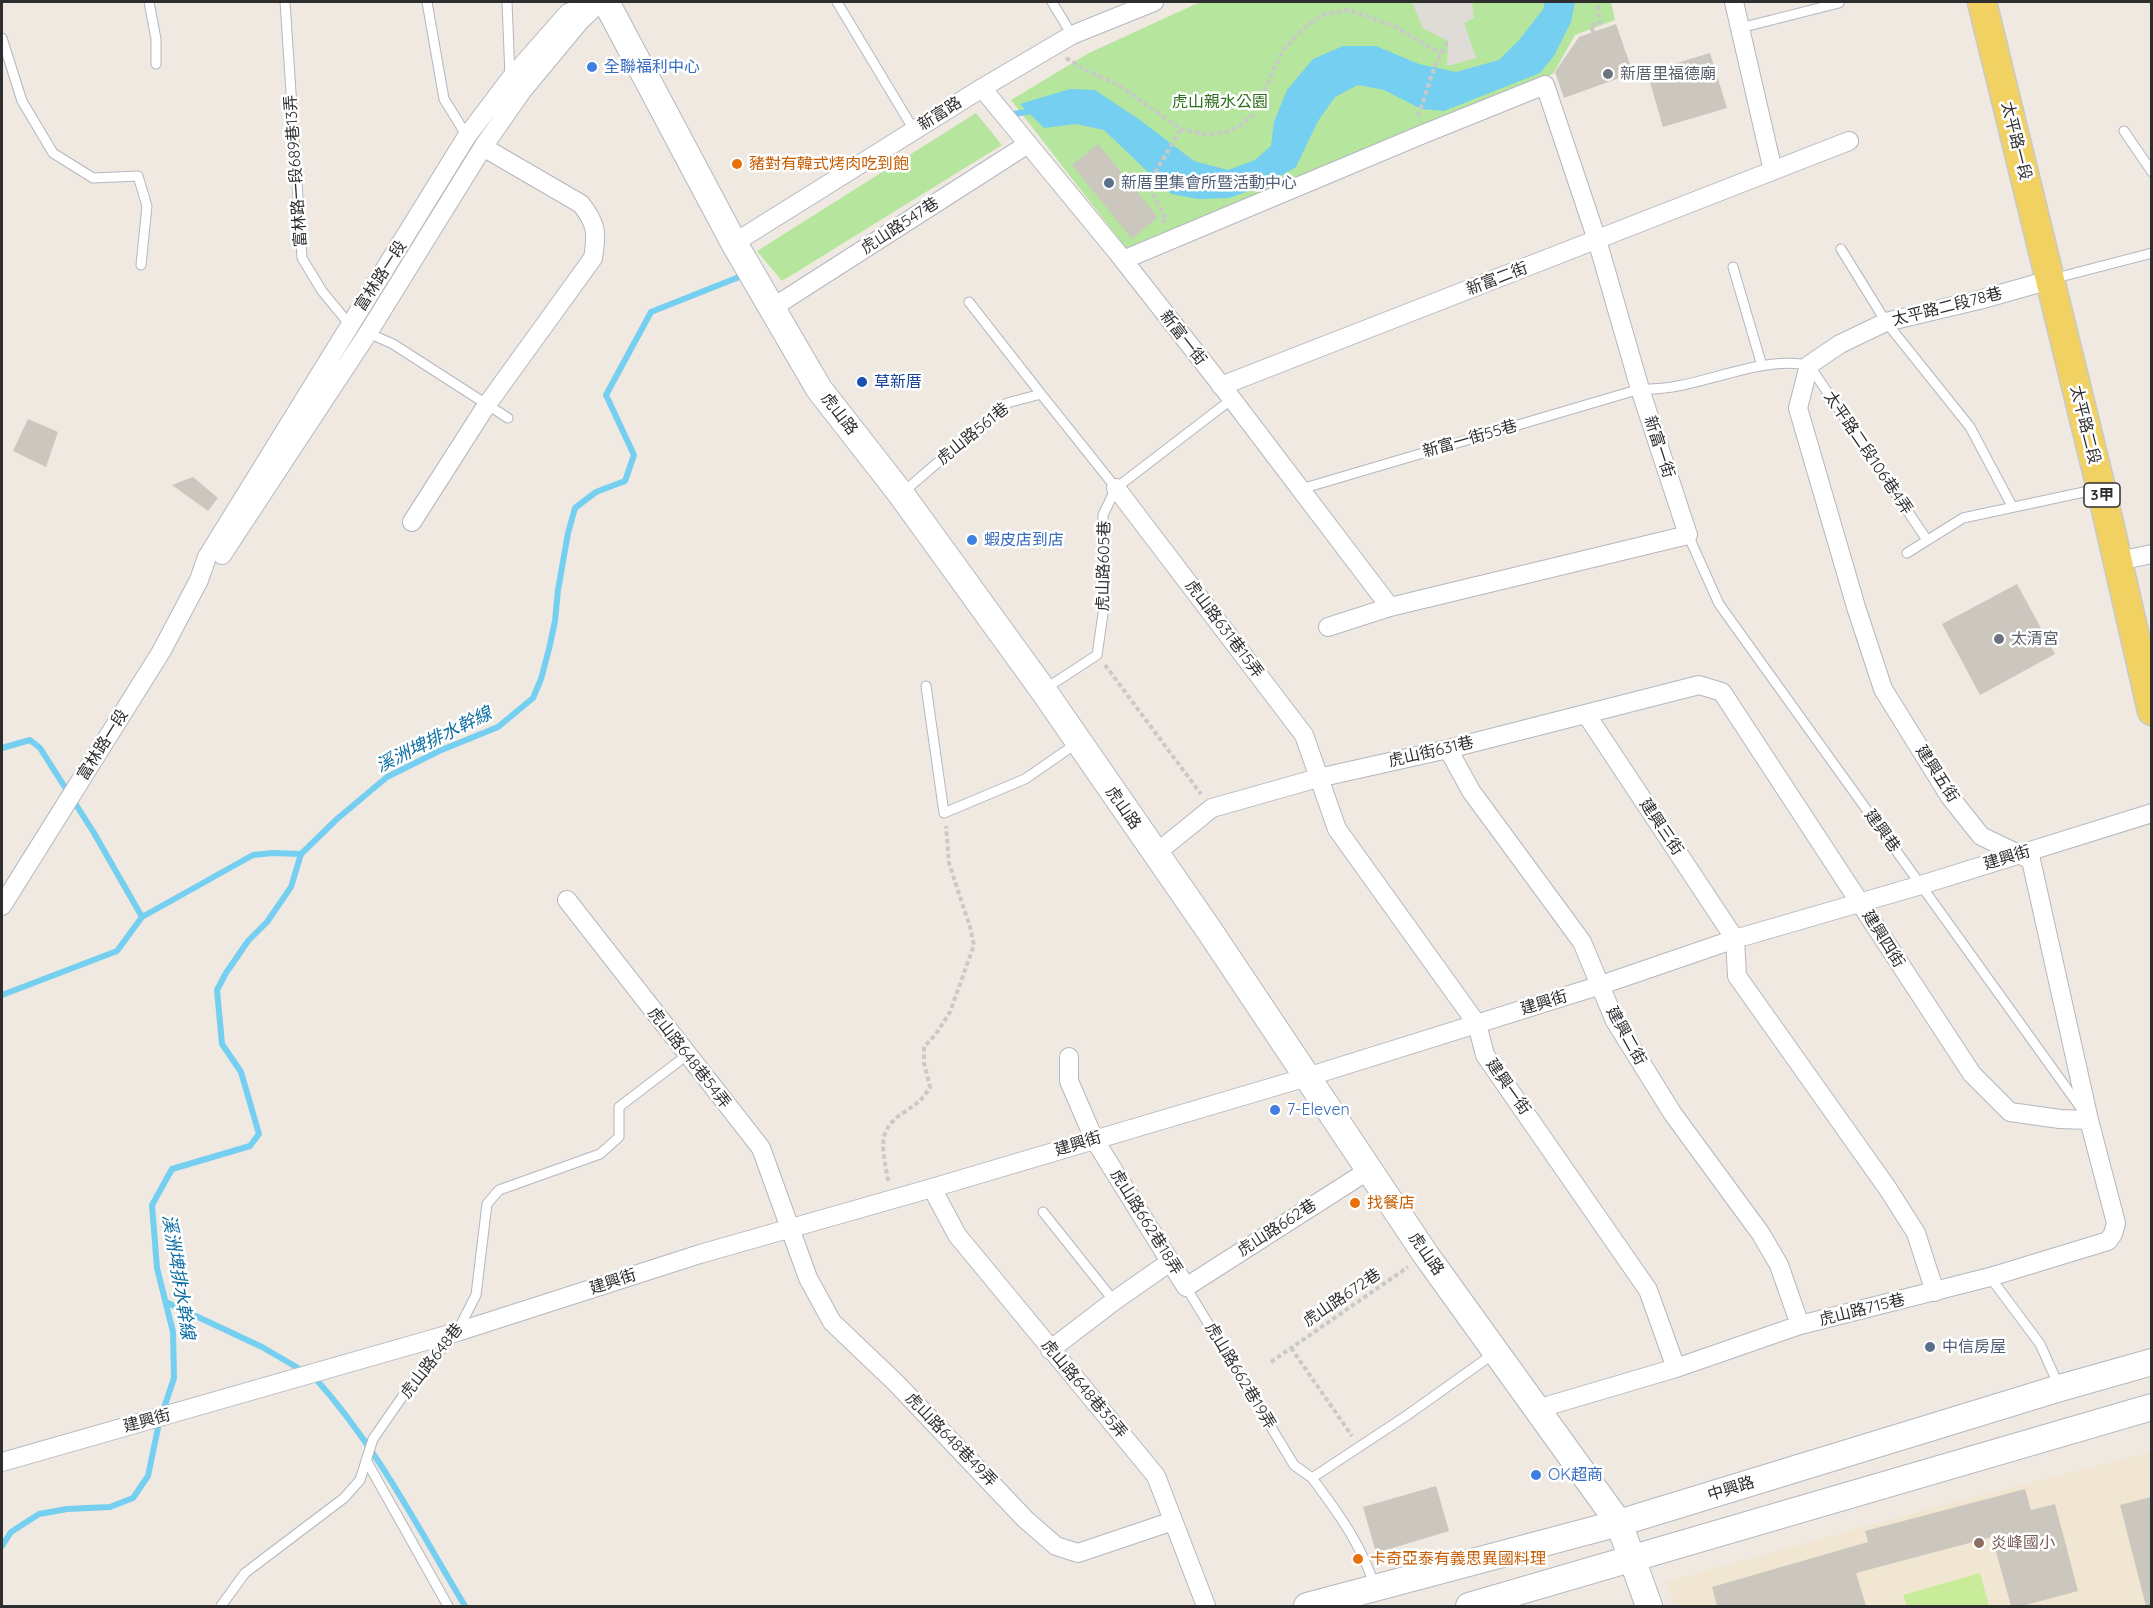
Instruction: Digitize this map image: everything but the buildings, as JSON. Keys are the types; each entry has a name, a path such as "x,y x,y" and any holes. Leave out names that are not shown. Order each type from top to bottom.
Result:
{"main road":[{"name":"太平路一段","path":"1982,2 2050,280"},
{"name":"太平路二段","path":"2050,280 2101,488 2151,711"}],"street":[{"name":"富林路一段","path":"199,580 219,561 368,333 483,147 522,91 580,21 602,2"},
{"name":"富林路一段","path":"2,906 161,652 199,580 207,557 350,325 396,255 467,136 510,79 568,13 602,2"},
{"name":"虎山路","path":"602,2 734,243 819,389 901,494 1043,690 1426,1255 1620,1522 1649,1606"},
{"name":"新富路","path":"734,243 982,88 1049,49 1072,36 1154,2"},
{"path":"1734,2 1773,171"},
{"name":"新富一街","path":"1123,260 1545,85 1597,240 1640,389 1688,535"},
{"name":"新富一街","path":"982,88 1123,260 1390,607"},
{"name":"新富二街","path":"1226,392 1597,240 1848,141"},
{"name":"虎山路547巷","path":"772,308 1028,144"},
{"path":"412,522 486,406 593,258 597,237 592,218 581,204 483,147"},
{"name":"太平路二段78巷","path":"1809,365 1840,344 1886,322 2050,280"},
{"name":"建興五街","path":"1809,365 1798,408 1856,607 1883,689 1950,797 1981,836 2031,860 2100,1160"},
{"name":"虎山路631巷15弄","path":"1116,488 1304,735 1318,778"},
{"path":"1328,627 1390,607 1688,535"},
{"path":"2118,561 2151,554"},
{"name":"虎山街631巷","path":"1155,854 1212,808 1318,778 1448,749 1699,685 1722,692"},
{"name":"建興四街","path":"1722,692 1972,1074 2010,1112 2060,1119 2089,1120"},
{"name":"建興三街","path":"1586,714 1735,939"},
{"name":"建興二街","path":"1448,749 1471,791 1582,942 1615,1021 1673,1114 1761,1234 1779,1265 1800,1325"},
{"name":"建興一街","path":"1318,778 1337,830 1477,1024 1485,1055 1648,1290 1676,1368"},
{"name":"建興街","path":"2,1462 457,1332 788,1227 891,1200 1307,1077 1601,985 1735,939 1921,885 2151,813"},
{"name":"虎山路648巷54弄","path":"567,900 761,1148 788,1227"},
{"path":"1735,939 1737,976 1888,1189 1916,1233 1935,1292"},
{"name":"虎山路662巷18弄","path":"1069,1057 1069,1081 1094,1139 1186,1287"},
{"name":"虎山路715巷","path":"1537,1409 1676,1368 1800,1325 1935,1292 2108,1241 2116,1223 2100,1160"},
{"name":"虎山路662巷","path":"1186,1287 1369,1170"},
{"name":"虎山路648巷35弄","path":"932,1188 957,1235 1156,1476 1206,1606"},
{"name":"虎山路648巷49弄","path":"788,1227 808,1278 832,1322 896,1383 1025,1518 1056,1546 1078,1553 1173,1521"},
{"path":"1050,1350 1170,1262"},
{"name":"中興路","path":"1307,1606 1620,1522 2151,1362"},
{"path":"1469,1606 2151,1407"}],"lane":[{"path":"148,2 156,39 156,63"},
{"name":"富林路一段689巷13弄","path":"285,2 302,258 321,291 350,325"},
{"path":"427,2 444,99 467,136"},
{"path":"507,2 510,79"},
{"path":"837,2 915,130"},
{"path":"1052,2 1072,36"},
{"path":"1740,28 1839,3"},
{"path":"2,38 22,101 53,153 93,178 138,176 147,206 141,265"},
{"path":"2124,131 2151,172"},
{"path":"1840,249 1886,322 1970,427 2012,506"},
{"path":"2050,280 2151,254"},
{"path":"1733,267 1762,366"},
{"path":"969,302 1116,488"},
{"path":"368,333 393,345 508,418"},
{"path":"1640,389 1659,390 1762,366 1798,363 1809,365"},
{"name":"太平路二段106巷4弄","path":"1809,365 1927,540"},
{"name":"新富一街55巷","path":"1301,489 1640,389"},
{"name":"虎山路605巷","path":"1097,655 1104,607 1103,515 1116,488 1226,392"},
{"name":"虎山路561巷","path":"901,494 1007,403 1041,394"},
{"path":"1907,553 1963,518 2101,488"},
{"name":"建興巷","path":"1688,535 1719,604 2089,1120"},
{"path":"1043,690 1097,655"},
{"path":"926,686 944,813 1025,779 1077,742"},
{"name":"虎山路648巷","path":"221,1606 245,1573 344,1498 360,1480 373,1439 414,1380 457,1332 476,1295 487,1204 499,1190 600,1154 619,1137 619,1107 687,1055"},
{"path":"1044,1212 1114,1301"},
{"path":"1990,1277 2040,1344 2060,1388"},
{"name":"虎山路662巷19弄","path":"1186,1287 1294,1465 1312,1478"},
{"path":"1376,1588 1366,1561 1346,1523 1312,1478 1406,1416 1496,1352"},
{"path":"367,1459 448,1606"}],"path":[{"path":"1593,32 1591,25 1600,23 1597,2"},
{"path":"1049,49 1091,73 1117,84 1181,129 1203,134 1223,133 1239,126 1253,114 1283,50 1303,29 1323,15 1347,10 1360,14 1394,26 1441,54"},
{"path":"1418,118 1436,63 1448,41"},
{"path":"1158,224 1167,219 1147,186 1181,129"},
{"path":"1097,655 1212,808"},
{"path":"891,1200 883,1144 886,1128 900,1114 922,1101 930,1087 924,1063 924,1047 936,1034 950,1012 974,945 949,863 944,813"},
{"name":"虎山路672巷","path":"1271,1362 1426,1255"},
{"path":"1291,1348 1352,1436"}],"shaded area":[{"path":"1412,2 1472,2 1474,18 1464,23 1476,58 1447,66 1448,41 1423,28"},
{"name":"炎峰國小","path":"2151,1452 2151,1606 1675,1606 1666,1582 1947,1504"}],"green space":[{"name":"虎山親水公園","path":"1200,2 1611,2 1615,20 1575,35 1553,74 1126,248 1011,100 1089,53"},
{"path":"976,113 1002,145 782,281 757,251"},
{"path":"1980,1573 1989,1606 1907,1606 1903,1595"}],"water":[{"path":"1544,2 1575,2 1571,22 1554,56 1540,73 1444,111 1421,109 1384,90 1358,85 1335,97 1318,121 1296,167 1264,186 1229,198 1198,199 1171,194 1104,130 1076,124 1044,128 1020,104 1070,89 1095,90 1140,120 1194,161 1228,170 1255,160 1271,146 1274,122 1287,90 1313,59 1343,46 1376,46 1419,64 1456,72 1499,60 1520,39 1544,8"}],"waterway":[{"path":"1013,114 1033,111"},
{"name":"溪洲埤排水幹線","path":"2,1546 11,1532 39,1514 67,1509 110,1507 133,1498 148,1476 159,1423 174,1378 173,1332 157,1268 152,1205 172,1169 250,1146 259,1134 241,1072 222,1044 217,990 226,973 248,941 267,922 291,887 301,854 337,819 387,777 439,751 498,727 533,698 549,649 568,533 575,508 596,492 625,481 634,455 606,395 651,312 739,277"},
{"path":"2,748 30,740 40,748 94,833 142,917"},
{"path":"2,995 117,951 142,917 253,855 301,854"},
{"path":"166,1302 262,1347 305,1372"},
{"path":"314,1377 357,1430 377,1459 465,1606"}],"place":[{"name":"全聯福利中心","path":"592,67"},
{"name":"新厝里福德廟","path":"1608,74"},
{"name":"豬對有韓式烤肉吃到飽","path":"737,164"},
{"name":"新厝里集會所暨活動中心","path":"1109,183"},
{"name":"草新厝","path":"862,382"},
{"name":"蝦皮店到店","path":"972,540"},
{"name":"太清宮","path":"1999,639"},
{"name":"7-Eleven","path":"1275,1110"},
{"name":"找餐店","path":"1355,1203"},
{"name":"中信房屋","path":"1930,1347"},
{"name":"OK超商","path":"1536,1475"},
{"name":"炎峰國小","path":"1979,1543"},
{"name":"卡奇亞泰有義思異國料理","path":"1358,1559"}]}
